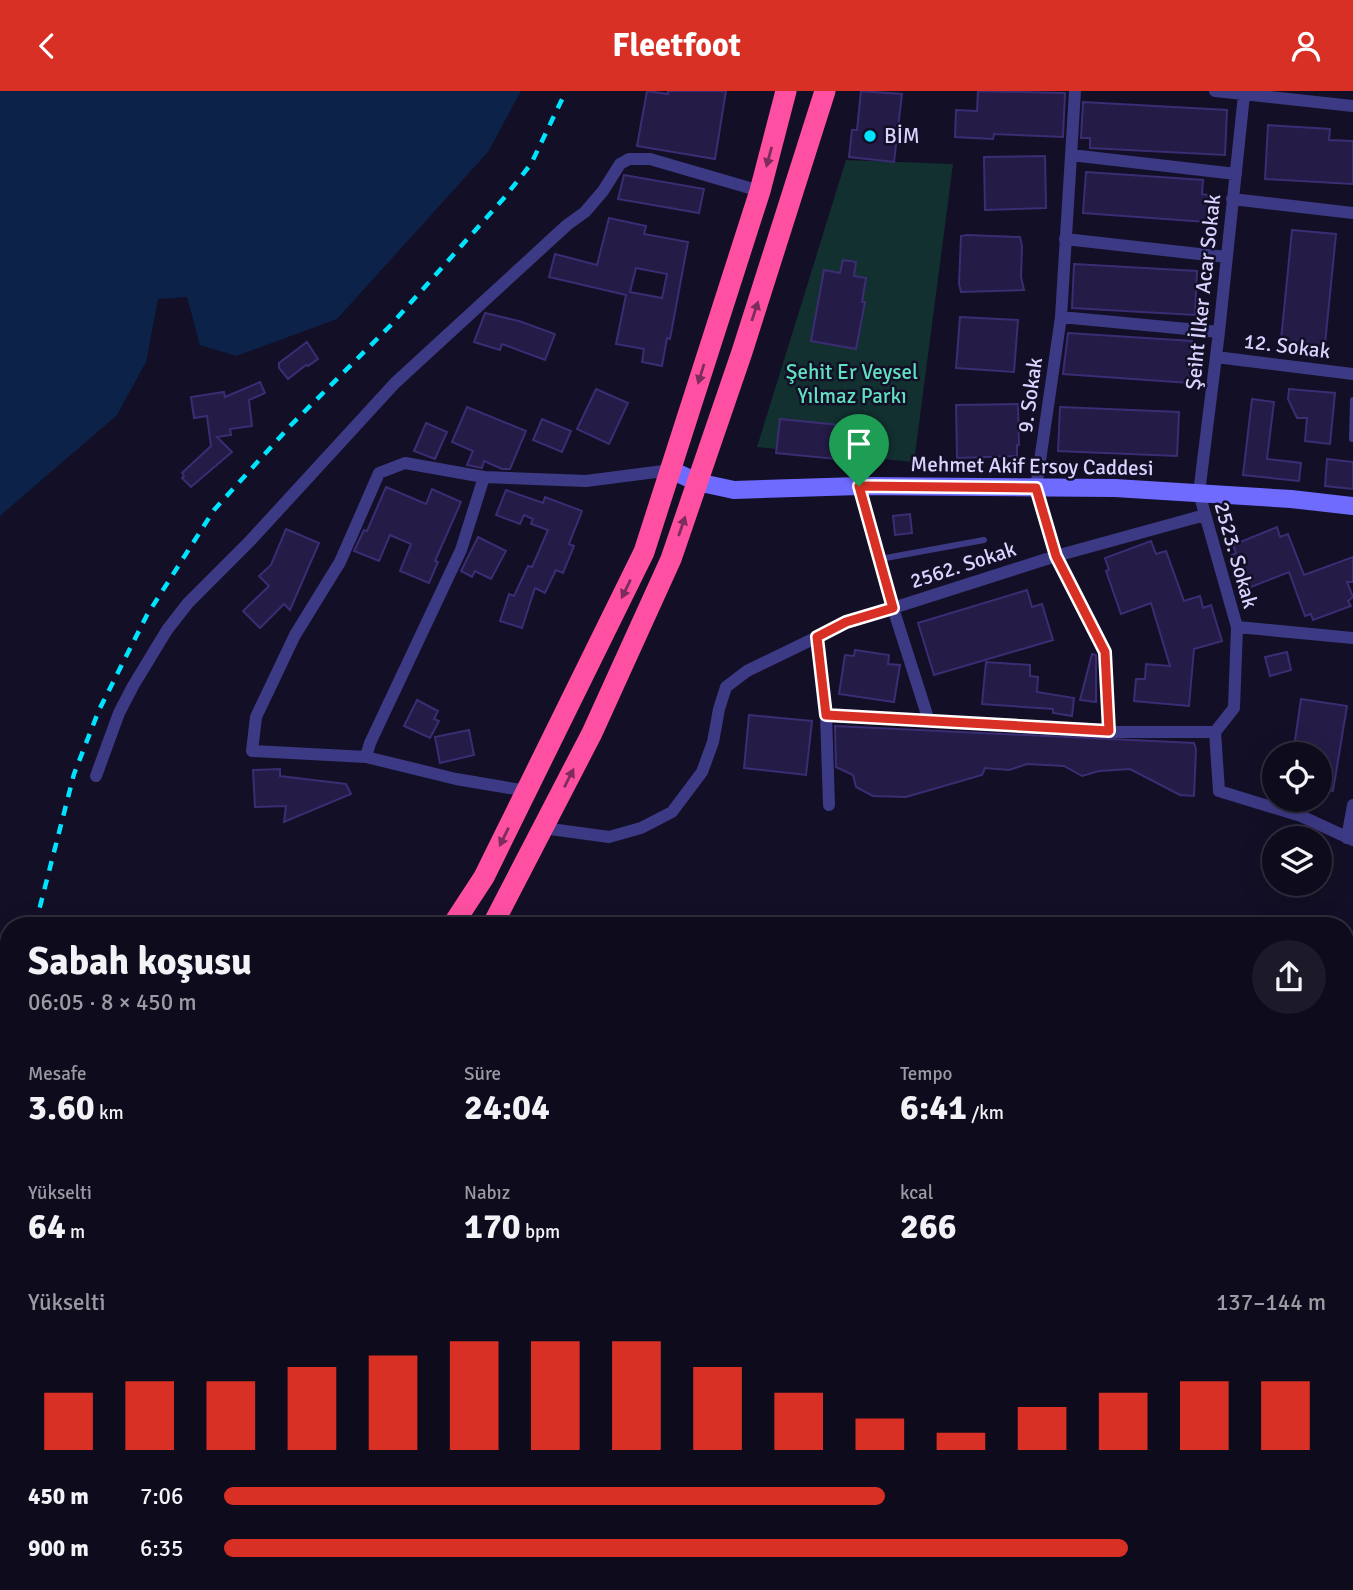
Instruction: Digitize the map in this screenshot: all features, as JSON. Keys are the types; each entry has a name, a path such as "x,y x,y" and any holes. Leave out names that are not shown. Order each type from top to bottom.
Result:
{"highway":[{"path":"497,917 592,733 671,559 746,339 825,91"},
{"path":"459,917 484,877 644,552 760,191 782,97"}],"street":[{"name":"9. Sokak","path":"1075,91 1061,317 1036,488 1056,556 1105,652 1109,731"},
{"path":"1215,91 1244,95 1271,94 1353,106"},
{"name":"Şeiht İlker Acar Sokak","path":"1199,493 1244,95"},
{"path":"1071,155 1236,174"},
{"path":"96,776 119,713 133,686 160,640 188,603 250,541 395,383 567,225 585,212 603,191 620,164 629,159 650,159 760,191"},
{"path":"1232,199 1353,213"},
{"path":"1065,239 1226,257"},
{"path":"1061,317 1219,332"},
{"name":"12. Sokak","path":"1216,357 1353,374"},
{"path":"527,791 456,779 366,757 253,751 256,717 295,635 340,562 379,473 405,464 484,477 586,481 671,470"},
{"name":"Mehmet Akif Ersoy Caddesi","path":"671,470 697,482 734,490 859,486 1115,488 1353,506"},
{"path":"366,757 370,743 461,549 484,477"},
{"path":"859,486 893,608 929,721"},
{"name":"2523. Sokak","path":"1199,493 1237,627 1234,709 1215,732"},
{"name":"2562. Sokak","path":"543,828 609,837 641,828 672,812 702,772 713,743 726,687 747,671 846,622 1056,556 1205,515"},
{"name":"2523. Sokak","path":"1237,627 1353,638"},
{"path":"817,637 826,715 829,805"},
{"path":"826,715 1109,731 1215,732 1219,791 1301,816 1350,839 1353,805"}],"lane":[{"path":"1352,439 1353,400"},
{"path":"880,559 984,540"}],"green space":[{"name":"Şehit Er Veysel Yılmaz Parkı","path":"846,160 953,164 914,462 757,447"}],"water":[{"path":"0,91 521,91 488,152 337,319 236,356 200,345 187,297 158,299 146,362 117,415 0,516"}],"building":[{"path":"647,91 668,94 668,91 726,91 715,159 637,146"},
{"path":"861,91 902,94 894,162 849,157 852,130 857,130"},
{"path":"978,91 1065,93 1063,137 994,134 993,139 955,137 956,110 977,111"},
{"path":"1083,102 1227,110 1225,155 1090,148 1090,138 1081,138"},
{"path":"1268,125 1330,129 1329,140 1353,141 1353,184 1265,179"},
{"path":"1045,156 1046,208 985,210 984,157"},
{"path":"1086,172 1203,180 1202,194 1208,195 1206,222 1083,213"},
{"path":"624,175 704,189 699,213 618,199"},
{"path":"609,218 646,226 644,234 688,242 670,339 667,338 662,366 642,362 644,349 616,344 626,295 549,277 555,254 597,265","holes":["636,268 667,274 662,298 630,292"]},
{"path":"1292,230 1336,234 1324,354 1280,350"},
{"path":"961,236 1020,237 1024,290 961,292"},
{"path":"843,260 856,262 854,276 866,278 862,302 865,302 856,349 811,341 824,270 840,273"},
{"path":"1074,264 1197,271 1195,315 1072,308"},
{"path":"485,313 519,321 555,334 545,360 502,344 500,350 474,342"},
{"path":"960,317 1018,320 1014,372 956,368"},
{"path":"1068,333 1192,341 1189,383 1063,374"},
{"path":"307,342 318,359 288,379 279,368 279,363"},
{"path":"260,382 265,393 249,400 252,426 230,429 231,435 217,437 232,452 191,487 182,478 182,473 211,446 207,416 194,418 191,397 224,392 225,397"},
{"path":"596,389 628,403 609,444 577,429"},
{"path":"1289,389 1335,393 1330,444 1305,441 1307,418 1297,418 1288,399"},
{"path":"1252,399 1274,402 1267,459 1301,463 1299,481 1243,475"},
{"path":"1018,404 1017,456 957,458 956,405"},
{"path":"467,407 526,431 510,469 502,469 484,461 482,468 467,465 473,451 452,442"},
{"path":"1060,407 1179,412 1177,456 1058,451"},
{"path":"542,419 571,431 562,452 533,440"},
{"path":"780,419 839,425 836,459 776,453"},
{"path":"426,423 447,432 435,459 414,451"},
{"path":"1327,459 1353,462 1353,489 1325,486"},
{"path":"386,487 426,504 432,489 461,502 435,561 438,562 429,583 400,571 411,544 390,535 379,561 354,551 364,530 367,531"},
{"path":"506,490 543,503 545,497 582,511 569,544 574,546 563,573 556,570 545,593 535,588 522,628 500,621 509,594 514,596 528,566 532,567 548,530 531,524 533,519 524,515 520,524 496,515"},
{"path":"910,514 912,533 895,535 893,516"},
{"path":"1277,527 1280,537 1288,534 1304,575 1353,557 1353,582 1347,582 1353,597 1348,601 1351,606 1313,620 1311,614 1305,616 1289,572 1246,589 1232,555 1236,553 1233,545"},
{"path":"286,529 319,543 290,610 284,604 260,628 243,611 269,586 259,576 271,565"},
{"path":"478,537 506,551 491,579 475,571 472,577 461,571"},
{"path":"1151,541 1156,554 1166,551 1184,601 1200,596 1203,608 1211,605 1222,641 1194,649 1189,706 1134,701 1136,679 1145,679 1146,664 1170,666 1151,603 1121,614 1106,571 1109,570 1105,558"},
{"path":"1027,590 1032,607 1042,604 1053,640 934,675 918,623"},
{"path":"855,650 889,655 888,664 900,665 894,702 839,694 845,655 854,656"},
{"path":"1287,652 1291,670 1270,676 1265,657"},
{"path":"1092,654 1096,655 1096,702 1080,700"},
{"path":"986,662 1030,665 1030,676 1038,677 1037,692 1074,698 1072,716 1053,713 1053,709 982,704"},
{"path":"1301,699 1347,706 1333,791 1332,742 1295,742"},
{"path":"417,700 438,711 434,719 439,721 430,738 404,726"},
{"path":"749,715 812,721 806,775 744,768"},
{"path":"835,726 1194,743 1194,796 1180,795 1130,769 1099,771 1082,776 1064,766 1027,764 1009,770 985,768 982,775 906,797 873,796 856,787 853,775 836,767"},
{"path":"469,730 474,755 440,763 435,737"},
{"path":"280,769 280,776 346,784 351,794 284,822 286,806 255,807 253,770"}],"railway":[{"path":"37,917 74,774 99,710 147,615 214,510 291,425 390,326 504,198 531,164 566,91"}],"place":[{"name":"BİM","path":"870,136"}],"route":[{"path":"859,486 1036,488 1056,556 1105,652 1109,731 826,715 817,637 846,622 893,608 859,486"}]}
